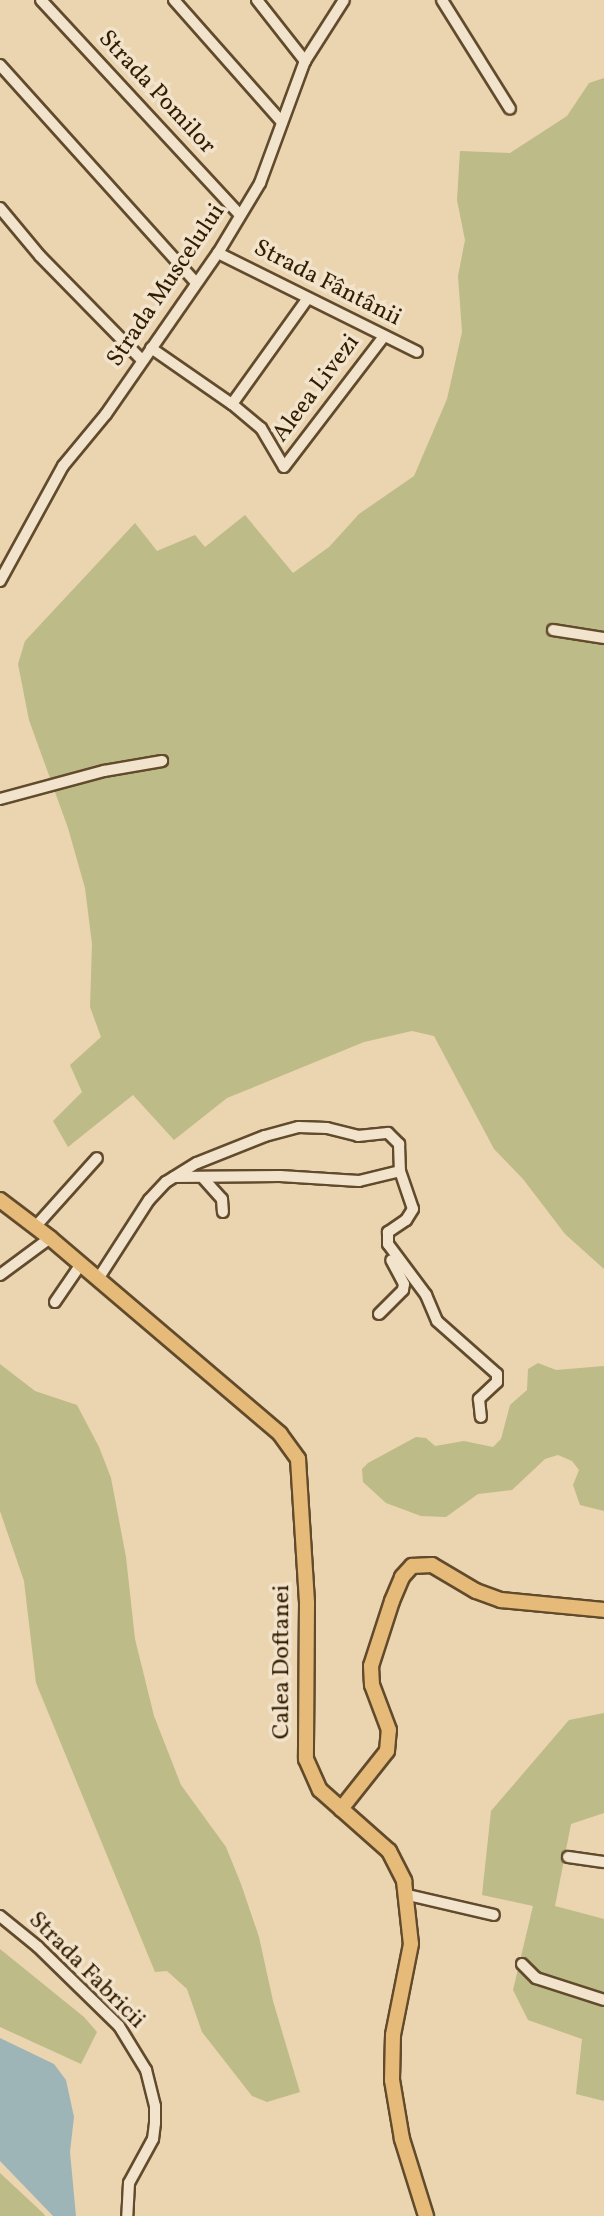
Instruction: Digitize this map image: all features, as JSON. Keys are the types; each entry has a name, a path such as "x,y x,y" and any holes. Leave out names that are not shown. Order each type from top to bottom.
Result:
{"main road":[{"name":"Calea Doftanei","path":"0,1200 81,1264 280,1434 294,1451 302,1486 307,1603 306,1759 314,1783 389,1851 401,1872 408,1895 411,1944 393,2035 392,2080 402,2139 426,2216"},
{"path":"341,1809 387,1751 389,1730 372,1685 371,1666 396,1592 412,1566 432,1565 476,1591 501,1600 604,1609"}],"street":[{"name":"Strada Pomilor","path":"41,0 240,215"},
{"path":"174,0 282,122"},
{"path":"257,0 305,61"},
{"path":"442,0 510,109"},
{"name":"Strada Muscelului","path":"0,581 63,466 106,414 218,253 260,183 305,61 341,2"},
{"path":"0,65 196,283"},
{"path":"0,208 40,256 142,360"},
{"name":"Strada Fântânii","path":"218,253 417,352"},
{"path":"151,348 232,404 308,298"},
{"name":"Aleea Livezi","path":"232,404 261,428 284,467 384,337"},
{"path":"553,630 604,638"},
{"path":"0,799 104,771 162,761"},
{"path":"98,1279 149,1200 174,1177 197,1163 265,1136 313,1126 358,1136 388,1133 399,1144 400,1171 412,1209 406,1220 388,1232 390,1257 404,1284 403,1290 379,1314"},
{"path":"36,1226 97,1158"},
{"path":"174,1177 280,1175 359,1181 400,1171"},
{"path":"203,1178 222,1199 223,1212"},
{"path":"0,1275 50,1238"},
{"path":"388,1244 426,1295 437,1321 497,1374 497,1382 479,1399 481,1417"},
{"path":"55,1302 81,1264"},
{"path":"568,1857 604,1862"},
{"path":"408,1895 494,1915"},
{"name":"Strada Fabricii","path":"0,1916 38,1947 119,2026 145,2070 155,2106 155,2123 153,2139 129,2183 127,2216"},
{"path":"522,1964 536,1978 604,2000"}],"shaded area":[{"path":"604,78 604,1269 565,1234 523,1179 494,1149 434,1036 412,1031 364,1042 227,1098 174,1140 133,1095 68,1147 53,1121 82,1092 70,1065 101,1037 90,1007 92,944 85,888 68,828 29,720 18,664 25,641 135,523 157,551 195,535 205,547 245,515 293,573 329,547 359,514 414,476 447,399 462,332 458,276 465,240 457,200 460,151 510,153 567,116 589,83"},
{"path":"538,1363 556,1370 604,1366 604,1511 580,1505 573,1485 579,1470 572,1461 558,1455 545,1459 512,1490 478,1494 446,1517 421,1516 386,1503 363,1482 362,1469 368,1463 416,1437 426,1438 435,1446 464,1441 493,1447 501,1439 510,1405 527,1390 528,1369"},
{"path":"0,1364 35,1391 77,1405 99,1447 111,1478 126,1557 135,1639 154,1716 181,1785 226,1847 241,1884 259,1937 273,2001 300,2092 267,2102 252,2096 202,2032 187,1989 167,1971 155,1972 36,1683 24,1581 0,1511"},
{"path":"604,1713 604,1813 571,1824 555,1906 604,1919 604,2101 576,2094 582,2039 528,2020 513,1990 533,1906 482,1895 491,1811 569,1720"},
{"path":"0,1949 84,2017 97,2032 81,2064 0,2027"},
{"path":"0,2173 44,2214 45,2216 0,2216"}],"water":[{"path":"0,2038 54,2064 66,2080 74,2117 70,2152 76,2216 53,2216 0,2161"}]}
